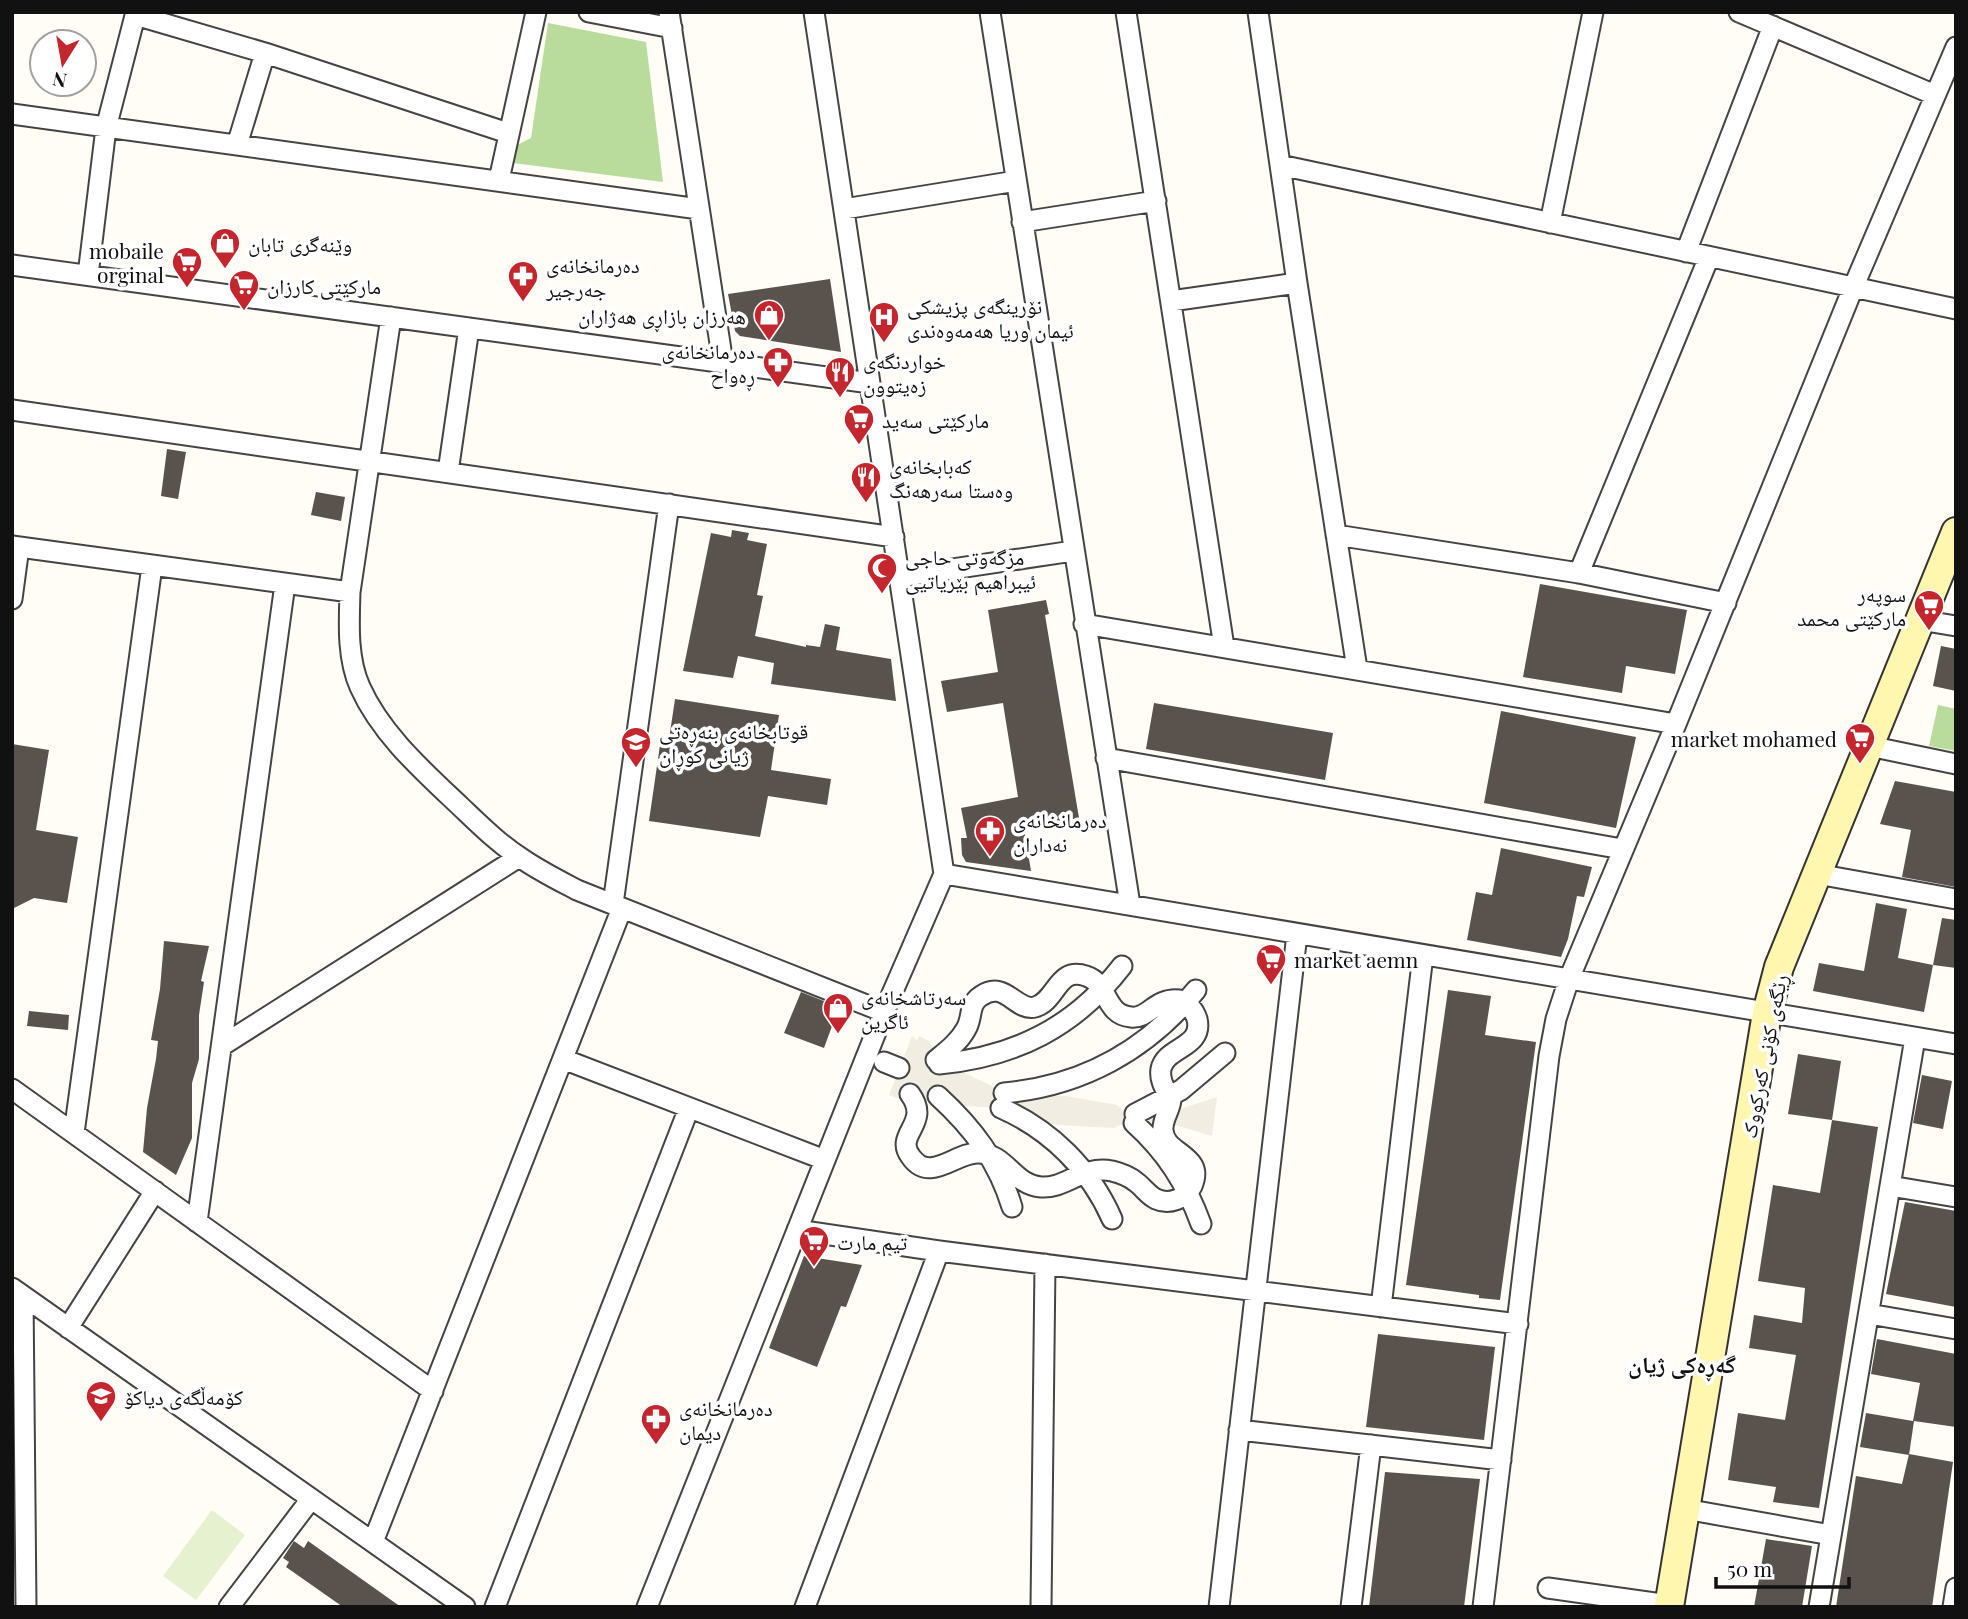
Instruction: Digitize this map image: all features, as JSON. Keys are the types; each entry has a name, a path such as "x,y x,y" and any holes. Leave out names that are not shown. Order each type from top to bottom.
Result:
{"street":[{"path":"499,180 536,12"},
{"path":"589,12 670,20 723,363"},
{"path":"647,1607 884,1012 944,874 814,12"},
{"path":"990,12 1130,905"},
{"path":"1126,12 1224,647"},
{"path":"1258,12 1357,669"},
{"path":"1550,223 1593,12"},
{"path":"1739,12 1935,95"},
{"path":"88,275 106,128 135,14 265,53 508,133"},
{"path":"1686,252 1773,26"},
{"path":"1483,1607 1552,1037 1569,979 1726,603 1853,288 1956,47"},
{"path":"237,145 265,53"},
{"path":"12,114 699,209"},
{"path":"1280,165 1956,309"},
{"path":"844,209 1016,181"},
{"path":"1022,222 1156,201"},
{"path":"1579,573 1709,257"},
{"path":"12,265 870,383"},
{"path":"1171,301 1297,283"},
{"path":"391,317 350,592 349,630 353,660 359,686 373,710 420,768 519,857 577,890 884,1012"},
{"path":"449,472 469,328"},
{"path":"12,410 894,537"},
{"path":"373,1542 563,1059 618,906 669,503"},
{"name":"ڕێگەی کۆنی کەرکووک","path":"1669,1606 1767,1013 1779,967 1956,532"},
{"path":"1336,535 1579,573 1726,603"},
{"path":"12,599 16,546 350,592"},
{"path":"900,577 1073,551"},
{"path":"74,1133 152,566"},
{"path":"197,1222 285,584"},
{"path":"1920,620 1956,626"},
{"path":"1084,624 1676,724"},
{"path":"1869,747 1956,764"},
{"path":"1106,758 1622,849"},
{"path":"223,1045 519,857"},
{"path":"944,874 1956,1044"},
{"path":"1817,874 1956,899"},
{"path":"1219,1607 1297,934"},
{"path":"1381,1307 1423,955"},
{"path":"1122,966 1102,989 1071,1018 1023,1044 975,1059 938,1062 961,1036 969,1024 973,1005 978,997 985,993 1003,992 1024,1006 1031,1007 1044,1002 1060,981 1073,974 1083,975 1091,978 1102,989 1110,1007 1125,1016 1141,1016 1154,1005 1169,999 1179,1000 1190,996"},
{"path":"910,1094 915,1101 918,1115 907,1139 907,1146 911,1158 926,1168 940,1168 967,1154 990,1155 1001,1160 1014,1176 1031,1185 1057,1185 1085,1172 1109,1170 1135,1181 1156,1199 1180,1199 1189,1191 1195,1176 1189,1159 1169,1144 1163,1129 1171,1104 1161,1081 1161,1066 1166,1058 1186,1046 1197,1029 1198,1022 1190,996"},
{"path":"1112,1219 1085,1172 1054,1140 1017,1115 1003,1101 1074,1080 1098,1069 1154,1034 1190,996"},
{"path":"1819,1607 1915,1038"},
{"path":"1201,1224 1189,1191 1165,1154 1134,1119 1194,1081 1225,1053"},
{"path":"563,1059 825,1160"},
{"path":"12,1089 433,1391"},
{"path":"938,1096 962,1118 990,1155 1012,1207"},
{"path":"495,1607 689,1108"},
{"path":"1890,1186 1956,1197"},
{"path":"68,1328 155,1191"},
{"path":"797,1230 939,1251 1518,1324"},
{"path":"805,1607 939,1251"},
{"path":"1041,1607 1045,1264"},
{"path":"18,1292 465,1607"},
{"path":"18,1292 26,1607"},
{"path":"1869,1314 1956,1329"},
{"path":"1240,1430 1501,1460"},
{"path":"1352,1607 1371,1445"},
{"path":"229,1607 312,1499"},
{"path":"1685,1509 1831,1535"},
{"path":"1548,1588 1669,1606"},
{"path":"1952,1607 1956,1588"}],"green space":[{"path":"548,23 646,42 663,182 513,163 517,145 531,138"},
{"path":"1938,705 1956,709 1956,751 1929,746"},
{"path":"212,1510 245,1535 196,1600 163,1576"}],"shaded area":[{"path":"912,1036 917,1040 919,1036 929,1041 937,1056 954,1068 996,1088 1117,1105 1126,1113 1174,1111 1217,1097 1212,1136 1172,1124 1127,1122 1114,1128 1057,1125 1001,1108 964,1106 931,1095 905,1101 889,1095"}],"building":[{"path":"830,279 841,352 740,336 735,331 728,294"},
{"path":"167,449 186,452 178,499 161,496"},
{"path":"316,492 345,497 341,521 311,515"},
{"path":"732,530 749,533 747,540 767,544 757,595 763,596 755,636 806,647 820,647 825,624 840,627 836,650 891,659 896,701 771,684 774,663 738,656 733,678 683,671 711,533 731,537"},
{"path":"1540,584 1687,610 1675,674 1626,666 1622,693 1523,677"},
{"path":"1046,600 1049,614 1045,615 1079,818 1024,828 1031,871 966,862 962,855 961,838 967,838 961,808 1018,797 1003,703 947,712 941,681 998,672 988,610"},
{"path":"1941,646 1956,649 1956,691 1933,686"},
{"path":"675,699 779,715 771,770 831,779 827,805 768,796 760,837 649,821 660,745 668,746"},
{"path":"1154,703 1333,733 1325,780 1146,749"},
{"path":"1501,711 1636,737 1616,828 1484,803"},
{"path":"12,744 49,750 36,830 78,837 67,903 34,898 12,909"},
{"path":"1895,781 1956,792 1956,887 1902,877 1911,830 1880,824"},
{"path":"1501,848 1592,867 1584,897 1577,896 1568,939 1561,957 1467,940 1476,892 1492,895"},
{"path":"1876,903 1907,909 1898,958 1933,965 1924,1012 1813,991 1819,963 1864,971"},
{"path":"1942,918 1956,920 1956,968 1933,965"},
{"path":"164,941 209,946 201,981 204,982 199,1015 199,1059 192,1083 192,1138 176,1175 143,1152 158,1041 151,1040 160,989"},
{"path":"1448,990 1491,996 1485,1035 1536,1042 1500,1300 1406,1285"},
{"path":"801,992 839,1007 824,1048 784,1033"},
{"path":"29,1011 69,1015 68,1030 27,1026"},
{"path":"1798,1054 1841,1061 1832,1120 1788,1114"},
{"path":"1922,1075 1952,1081 1943,1129 1913,1123"},
{"path":"1832,1120 1878,1127 1819,1508 1773,1502 1776,1487 1728,1480 1738,1413 1785,1420 1796,1355 1749,1348 1754,1315 1802,1323 1805,1288 1758,1281 1773,1185 1820,1193"},
{"path":"1905,1202 1956,1211 1956,1307 1886,1294"},
{"path":"804,1256 862,1265 846,1307 841,1306 817,1367 769,1348"},
{"path":"1378,1334 1495,1347 1484,1440 1366,1427"},
{"path":"1877,1339 1956,1354 1956,1427 1914,1421 1909,1455 1860,1447 1866,1413 1913,1421 1920,1383 1871,1374"},
{"path":"1909,1454 1953,1462 1932,1607 1836,1607 1856,1476 1902,1484"},
{"path":"1385,1472 1480,1479 1464,1607 1369,1607"},
{"path":"1766,1539 1812,1546 1802,1607 1754,1607"},
{"path":"294,1541 304,1548 308,1541 401,1607 343,1607 286,1567 289,1562 283,1558"}],"place":[{"name":"وێنەگری تابان","path":"225,270"},
{"name":"mobaile orginal","path":"187,289"},
{"name":"دەرمانخانەی جەرجیر","path":"523,303"},
{"name":"مارکێتی کارزان","path":"244,312"},
{"name":"هەرزان بازاڕی هەژاران","path":"769,342"},
{"name":"نۆرینگەی پزیشکی ئیمان وریا هەمەوەندی","path":"884,344"},
{"name":"دەرمانخانەی ڕەواح","path":"778,389"},
{"name":"خواردنگەی زەیتوون","path":"840,399"},
{"name":"مارکێتی سەید","path":"859,446"},
{"name":"کەبابخانەی وەستا سەرهەنگ","path":"866,504"},
{"name":"مزگەوتی حاجی ئیبراهیم بێریاتیی","path":"882,595"},
{"name":"سوپەر مارکێتی محمد","path":"1929,632"},
{"name":"market mohamed","path":"1860,765"},
{"name":"قوتابخانەی بنەڕەتی ژیانی کوڕان","path":"636,769"},
{"name":"دەرمانخانەی نەداران","path":"990,858"},
{"name":"market aemn","path":"1271,986"},
{"name":"سەرتاشخانەی ئاگرین","path":"838,1035"},
{"name":"تیم مارت","path":"814,1268"},
{"name":"کۆمەڵگەی دیاکۆ","path":"101,1423"},
{"name":"دەرمانخانەی دیمان","path":"656,1446"}],"district":[{"name":"گەڕەکی ژیان","path":"1682,1363"}]}
